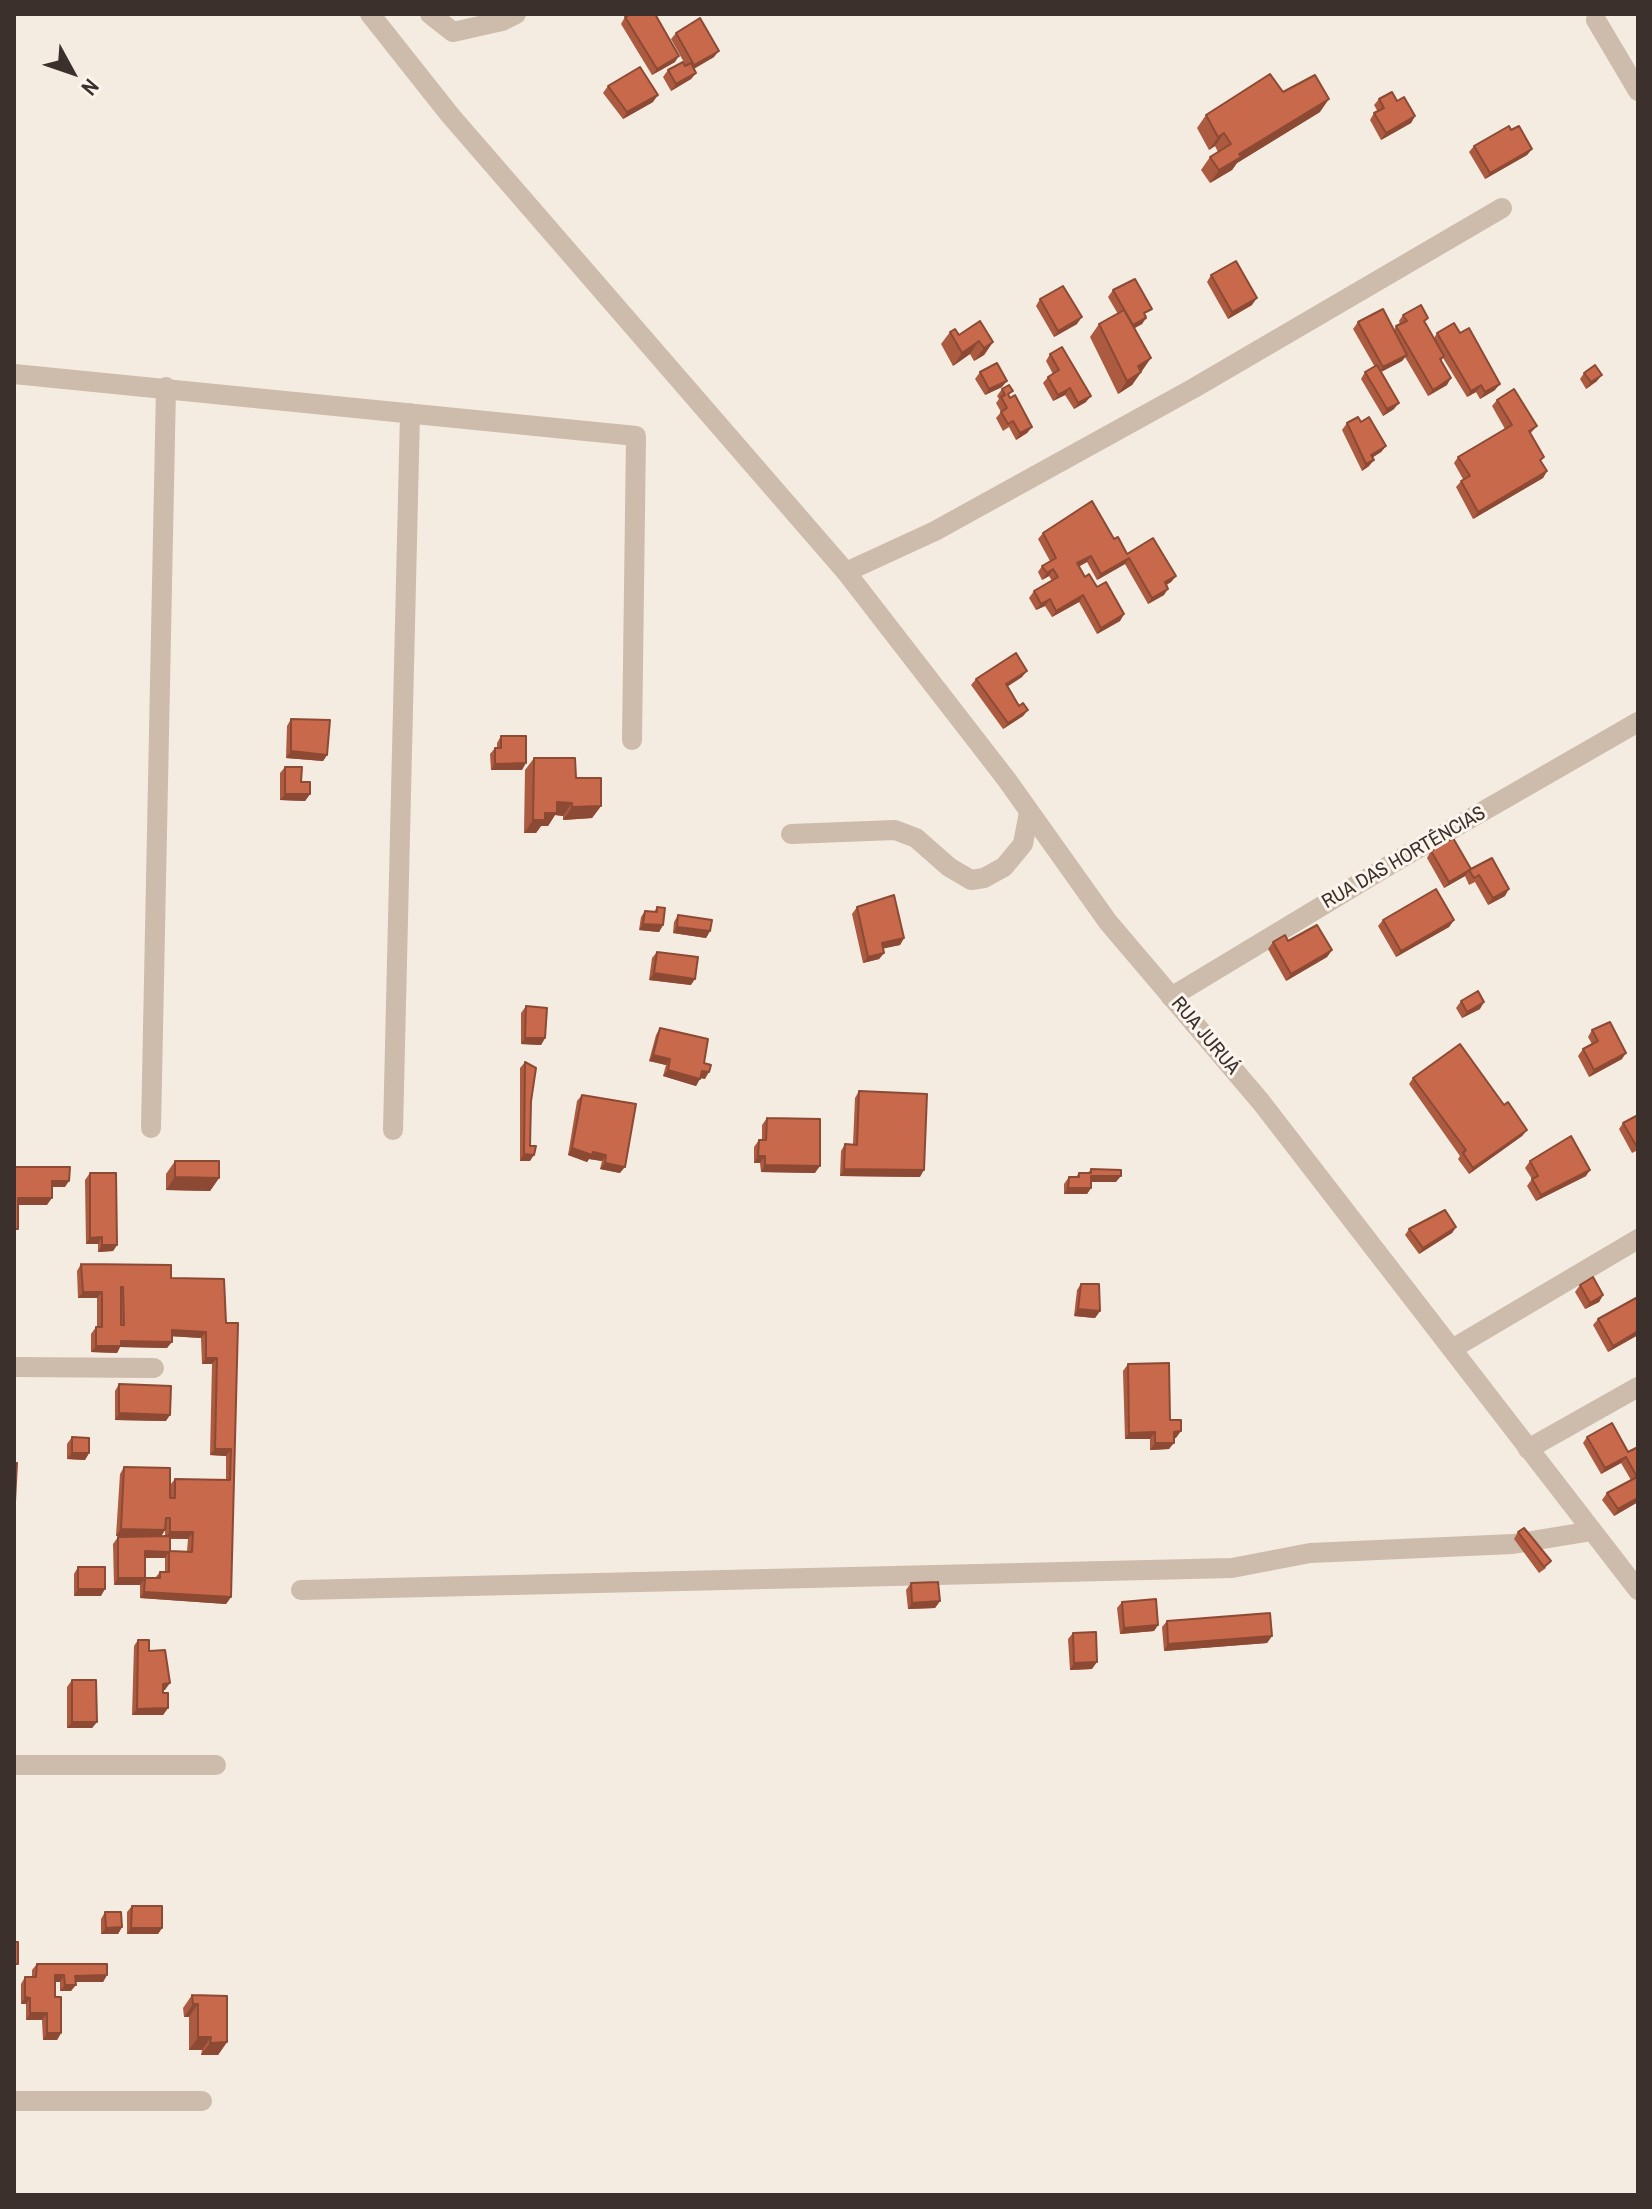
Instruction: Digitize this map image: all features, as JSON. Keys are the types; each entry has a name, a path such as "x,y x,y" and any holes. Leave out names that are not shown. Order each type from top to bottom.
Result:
{"street":[{"name":"RUA JURUÁ","path":"370,14 450,115 846,572 1029,812 1108,922 1261,1102 1638,1590"},
{"path":"430,14 453,32 502,21 516,14"},
{"path":"1596,20 1638,91"},
{"path":"846,572 935,531 1194,388 1502,208"},
{"path":"14,374 636,436 632,740"},
{"path":"151,1128 166,387"},
{"path":"393,1130 410,413"},
{"name":"RUA DAS HORTÊNCIAS","path":"1171,997 1393,863 1638,722"},
{"path":"791,834 895,830 916,838 949,867 971,880 984,878 1004,867 1023,844 1029,812"},
{"path":"1452,1349 1638,1239"},
{"path":"14,1367 154,1368"},
{"path":"1528,1449 1638,1387"},
{"path":"301,1590 1232,1568 1310,1553 1513,1544 1592,1531"},
{"path":"14,1765 216,1765"},
{"path":"14,2101 202,2101"}],"building":[{"path":"655,14 679,56 657,69 625,17"},
{"path":"700,18 719,51 694,65 676,33"},
{"path":"683,62 685,66 691,63 696,73 676,84 668,70"},
{"path":"640,67 658,95 627,112 608,86"},
{"path":"1270,74 1283,92 1315,75 1329,99 1239,154 1241,157 1219,170 1210,157 1231,144 1224,133 1218,137 1206,115"},
{"path":"1392,92 1397,101 1404,97 1415,116 1386,133 1374,113 1384,108 1379,99"},
{"path":"1509,126 1511,130 1519,126 1532,149 1490,173 1474,146"},
{"path":"1236,261 1257,298 1232,312 1211,275"},
{"path":"1135,279 1152,309 1144,313 1146,318 1133,325 1113,290"},
{"path":"1063,286 1082,317 1058,331 1040,299"},
{"path":"1421,305 1428,318 1424,321 1444,356 1440,359 1451,378 1433,390 1396,326 1407,321 1403,315"},
{"path":"1383,309 1407,355 1383,367 1358,322"},
{"path":"1124,310 1151,358 1138,366 1141,372 1127,381 1099,324"},
{"path":"980,321 993,342 984,348 979,341 962,353 950,332 955,329 959,335"},
{"path":"1454,323 1460,333 1469,328 1500,384 1485,392 1481,385 1471,391 1437,333"},
{"path":"1062,347 1091,396 1078,403 1070,388 1058,395 1048,377 1059,370 1050,354"},
{"path":"997,363 1007,381 989,389 980,372"},
{"path":"1377,365 1399,403 1387,409 1365,372"},
{"path":"1595,365 1602,375 1591,382 1584,373"},
{"path":"1009,385 1013,391 1008,394 1010,398 1015,395 1032,427 1020,433 1013,421 1008,424 1001,412 1007,408 1001,397 1005,395 1002,389"},
{"path":"1514,389 1537,426 1529,431 1544,457 1540,460 1547,471 1478,512 1461,481 1470,476 1458,457 1512,425 1497,400"},
{"path":"1358,417 1361,422 1369,417 1386,446 1371,455 1374,460 1366,464 1347,423"},
{"path":"1092,501 1114,539 1118,537 1127,554 1153,538 1176,576 1165,582 1168,589 1152,598 1129,558 1101,574 1091,556 1077,563 1085,577 1089,574 1097,587 1106,582 1124,614 1101,628 1083,595 1056,611 1050,599 1041,604 1034,591 1058,577 1053,569 1047,573 1042,566 1056,558 1043,533"},
{"path":"1016,653 1027,671 1006,684 1019,706 1023,703 1028,710 1008,723 976,679"},
{"path":"291,719 330,720 327,755 291,751"},
{"path":"501,736 526,736 526,763 495,764 495,748 501,748"},
{"path":"534,758 575,758 576,778 601,778 601,806 572,807 572,803 557,802 557,813 545,813 545,820 533,820"},
{"path":"285,767 302,767 301,782 310,782 310,794 285,794"},
{"path":"1453,838 1471,869 1449,882 1431,851"},
{"path":"1492,858 1509,889 1493,898 1479,875 1474,878 1469,870"},
{"path":"1436,889 1454,920 1401,951 1383,920"},
{"path":"894,895 904,938 882,943 884,953 868,957 857,907"},
{"path":"657,907 665,908 663,925 643,924 645,911 657,912"},
{"path":"678,915 712,920 710,931 677,927"},
{"path":"1317,925 1332,950 1291,974 1273,942 1285,935 1288,941"},
{"path":"657,952 698,957 695,979 654,973"},
{"path":"1478,991 1484,1002 1467,1012 1461,1001"},
{"path":"526,1006 547,1008 545,1038 525,1038"},
{"path":"1610,1022 1626,1053 1594,1070 1583,1049 1598,1041 1592,1030"},
{"path":"660,1028 708,1039 704,1063 711,1065 709,1072 702,1071 700,1079 668,1070 670,1059 653,1055"},
{"path":"1460,1044 1504,1105 1508,1102 1527,1130 1473,1168 1463,1153 1466,1150 1413,1078"},
{"path":"525,1062 536,1068 531,1101 530,1146 536,1146 534,1155 524,1154"},
{"path":"859,1091 927,1094 924,1170 844,1169 845,1144 857,1145"},
{"path":"582,1095 636,1104 625,1167 605,1163 606,1155 593,1152 592,1155 572,1148"},
{"path":"1638,1115 1638,1146 1637,1147 1623,1123"},
{"path":"767,1118 820,1119 820,1166 765,1165 765,1156 758,1156 759,1140 766,1140"},
{"path":"1571,1136 1590,1170 1541,1195 1532,1179 1538,1176 1530,1161"},
{"path":"175,1161 219,1161 219,1178 175,1177"},
{"path":"14,1167 70,1167 69,1181 52,1181 52,1198 18,1198 18,1229 14,1229"},
{"path":"1091,1169 1121,1170 1121,1176 1091,1176 1091,1188 1068,1188 1069,1177 1091,1173"},
{"path":"90,1173 116,1173 117,1245 102,1245 102,1237 90,1238"},
{"path":"1445,1210 1456,1227 1423,1248 1409,1229"},
{"path":"81,1264 171,1265 171,1278 224,1279 226,1323 238,1323 231,1597 144,1592 145,1578 118,1578 118,1537 170,1536 170,1551 192,1552 193,1532 170,1532 170,1518 166,1518 165,1530 121,1529 124,1467 170,1468 170,1498 175,1498 175,1479 230,1480 231,1449 215,1449 217,1358 206,1358 206,1332 172,1330 172,1342 121,1341 121,1346 96,1346 96,1327 102,1327 102,1292 83,1292","holes":["123,1287 124,1325 121,1325","145,1551 169,1552 169,1572 160,1572 160,1578 145,1578"]},
{"path":"1593,1277 1603,1295 1590,1303 1580,1285"},
{"path":"1081,1284 1099,1284 1100,1311 1078,1309"},
{"path":"1636,1298 1638,1331 1613,1346 1598,1319"},
{"path":"1169,1363 1170,1420 1181,1420 1181,1431 1174,1432 1174,1443 1155,1443 1155,1432 1129,1433 1128,1364"},
{"path":"119,1384 171,1386 170,1415 119,1413"},
{"path":"1612,1423 1628,1452 1638,1447 1638,1498 1618,1509 1607,1493 1637,1477 1626,1457 1605,1468 1587,1437"},
{"path":"72,1437 89,1438 89,1453 72,1453"},
{"path":"14,1463 17,1463 14,1521"},
{"path":"1524,1528 1551,1561 1544,1567 1518,1532"},
{"path":"78,1567 105,1567 105,1589 78,1589"},
{"path":"938,1582 940,1601 912,1603 911,1583"},
{"path":"1156,1599 1158,1625 1124,1628 1122,1602"},
{"path":"1270,1613 1272,1636 1168,1644 1167,1621"},
{"path":"1096,1632 1097,1662 1074,1663 1073,1633"},
{"path":"138,1640 149,1640 149,1651 165,1650 170,1683 163,1684 163,1693 168,1693 168,1708 137,1709"},
{"path":"72,1680 96,1680 97,1722 72,1722"},
{"path":"132,1906 162,1906 162,1928 131,1928"},
{"path":"105,1912 121,1912 122,1927 106,1928"},
{"path":"14,1942 18,1942 18,1964 14,1964"},
{"path":"37,1964 107,1964 107,1975 75,1976 76,1985 65,1985 64,1975 55,1975 55,1997 61,1997 61,2033 47,2033 47,2013 30,2013 30,1998 25,1997 25,1977 36,1977"},
{"path":"192,1995 227,1996 227,2042 210,2043 211,2037 198,2037 198,2004 193,2004"}]}
